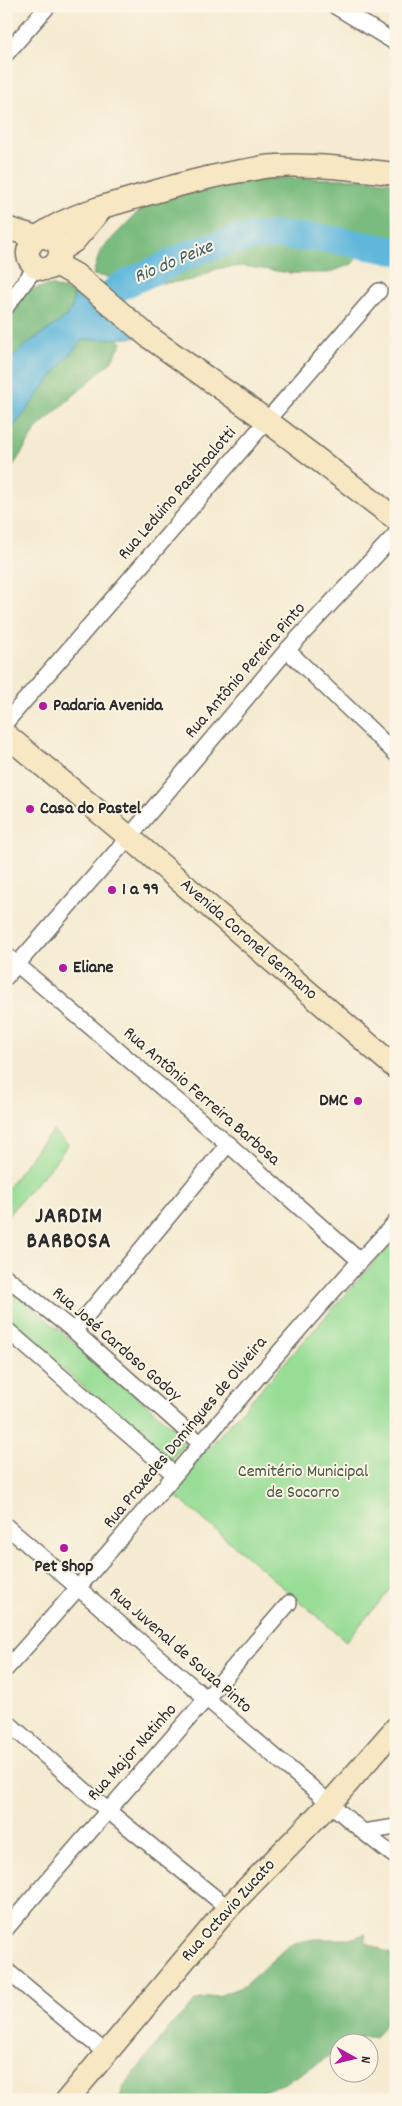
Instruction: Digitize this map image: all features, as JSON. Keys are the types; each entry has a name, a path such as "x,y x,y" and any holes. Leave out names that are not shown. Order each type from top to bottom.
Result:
{"street":[{"path":"6,54 48,6"},
{"path":"335,6 356,12 396,43"},
{"path":"45,260 28,255 29,245 55,226 84,212 202,178 274,166 352,168 396,174"},
{"path":"6,307 45,260 74,241 104,206"},
{"path":"6,228 39,237"},
{"path":"6,243 76,275 149,337 266,420 396,519"},
{"name":"Rua Leduino Paschoalotti","path":"6,722 379,291"},
{"name":"Rua Antônio Pereira Pinto","path":"6,976 12,959 129,836 287,650 396,534"},
{"path":"287,650 396,754"},
{"name":"Avenida Coronel Germano","path":"6,735 129,836 396,1068"},
{"name":"Rua Antônio Ferreira Barbosa","path":"12,959 360,1260"},
{"path":"74,1331 228,1144"},
{"name":"Rua Praxedes Domingues de Oliveira","path":"6,1669 79,1589 200,1443 360,1260 396,1222"},
{"name":"Rua José Cardoso Godoy","path":"6,1276 74,1331 200,1443"},
{"path":"6,1329 174,1474"},
{"name":"Rua Juvenal de Souza Pinto","path":"6,1526 206,1700 331,1802 363,1832 396,1857"},
{"name":"Rua Major Natinho","path":"6,1929 288,1603"},
{"path":"6,1721 107,1810 228,1908"},
{"name":"Rua Octavio Zucato","path":"67,2100 228,1908 331,1802 396,1728"},
{"path":"363,1832 396,1828"},
{"path":"6,1970 106,2053"}],"green space":[{"path":"239,178 367,179 396,183 396,249 367,244 352,264 328,273 291,273 242,266 216,269 193,280 167,283 142,282 93,275 100,251 137,213 158,200"},
{"path":"50,285 71,292 78,304 6,385 6,310 27,291"},
{"path":"91,323 106,325 122,343 110,363 38,427 6,477 6,423"},
{"path":"53,1131 68,1144 55,1162 6,1217 6,1190 39,1146"},
{"name":"Cemitério Municipal de Socorro","path":"396,1238 396,1583 346,1641 170,1491"},
{"path":"6,1285 188,1440 169,1462 6,1319"},
{"path":"365,1934 366,1942 392,1955 396,1988 392,2016 377,2034 330,2034 330,2056 285,2083 238,2100 119,2100 123,2088 158,2042 175,2021 197,2000 221,1995 244,1986 290,1944 314,1939 350,1939"}],"water":[{"path":"76,275 149,337 82,340 6,437 5,390 7,368 12,358 29,342 66,316 71,309 74,297"}],"waterway":[{"name":"Rio do Peixe","path":"85,318 119,287 192,253 233,240 274,235 330,239 396,251"}],"place":[{"name":"Padaria Avenida","path":"43,706"},
{"name":"Casa do Pastel","path":"30,809"},
{"name":"1 a 99","path":"112,890"},
{"name":"Eliane","path":"63,968"},
{"name":"DMC","path":"358,1101"},
{"name":"Pet Shop","path":"64,1548"}],"district":[{"name":"JARDIM BARBOSA","path":"69,1230"}]}
